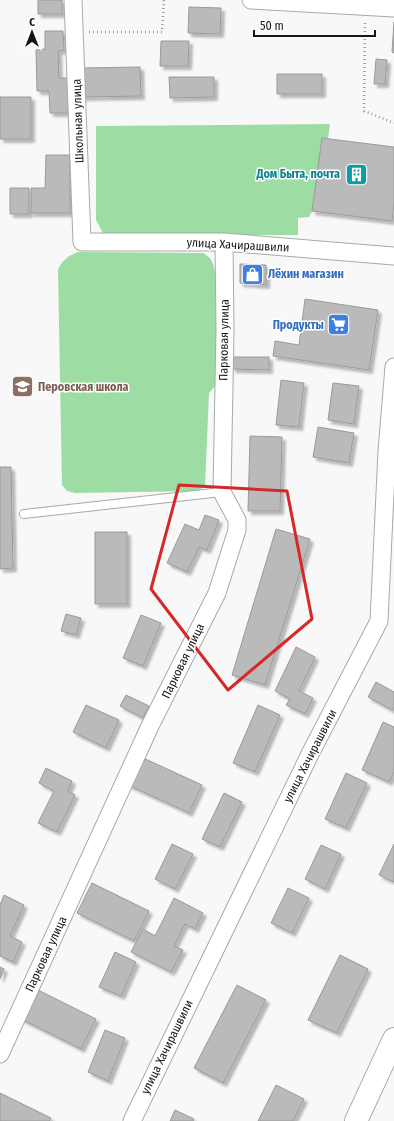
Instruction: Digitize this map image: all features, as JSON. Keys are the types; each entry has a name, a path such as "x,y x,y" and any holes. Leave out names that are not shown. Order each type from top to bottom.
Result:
{"street":[{"name":"Школьная улица","path":"73,0 82,242"},
{"path":"252,0 394,8"},
{"name":"улица Хачирашвили","path":"82,242 224,242 394,256"},
{"name":"Парковая улица","path":"0,1054 150,726 217,593 238,530 236,520 222,492 225,330 224,242"},
{"name":"улица Хачирашвили","path":"132,1121 311,752 379,621 387,451 394,367"},
{"path":"356,1121 394,1039"}],"lane":[{"path":"24,514 222,492"}],"path":[{"path":"75,32 162,32 164,0"},
{"path":"365,6 364,111 394,123"}],"highlighted area":[{"path":"179,485 287,491 312,619 228,690 151,589"}],"green space":[{"path":"330,124 320,197 309,217 298,218 298,235 104,235 96,220 96,126"},
{"path":"78,252 203,253 212,261 215,272 217,384 209,393 205,486 198,491 75,493 67,491 62,485 58,270 66,259"}],"building":[{"path":"38,0 62,0 62,14 38,14"},
{"path":"189,7 221,8 220,34 188,33"},
{"path":"394,22 394,53 392,52"},
{"path":"45,31 63,31 64,50 58,51 59,78 69,78 70,113 50,113 49,91 37,91 36,50 45,49"},
{"path":"161,41 189,41 188,66 160,66"},
{"path":"376,59 387,60 385,84 374,84"},
{"path":"140,67 141,96 82,97 81,68"},
{"path":"277,74 322,74 322,94 277,94"},
{"path":"169,77 214,77 214,97 170,98"},
{"path":"0,97 31,97 31,139 0,139"},
{"name":"Дом Быта, почта","path":"322,138 394,147 394,202 392,221 312,211"},
{"path":"46,155 70,155 70,213 31,213 31,188 45,188"},
{"path":"10,188 29,188 29,214 10,214"},
{"name":"Лёхин магазин","path":"240,264 266,265 266,285 240,283"},
{"name":"Продукты","path":"305,299 378,310 369,370 273,356 275,341 299,345"},
{"path":"233,357 269,357 269,370 232,369"},
{"path":"281,380 304,383 299,427 276,425"},
{"path":"333,383 359,386 354,424 328,420"},
{"path":"318,427 354,433 349,463 313,457"},
{"path":"250,436 282,437 280,511 248,511"},
{"path":"0,467 11,467 13,568 0,569"},
{"path":"205,515 219,520 207,550 199,547 187,572 167,563 185,524 199,530"},
{"path":"276,529 310,539 265,685 232,675"},
{"path":"95,532 127,532 127,604 95,604"},
{"path":"66,614 81,618 76,635 61,631"},
{"path":"141,615 161,623 143,666 123,658"},
{"path":"296,647 315,657 299,691 313,698 305,714 286,705 290,699 275,691"},
{"path":"376,682 394,692 394,707 392,710 368,697"},
{"path":"126,695 149,706 143,718 120,706"},
{"path":"86,705 119,720 106,748 73,732"},
{"path":"258,705 280,715 255,772 233,763"},
{"path":"383,722 394,727 394,772 389,782 362,770"},
{"path":"141,757 202,785 189,813 128,785"},
{"path":"46,768 72,781 68,791 75,795 57,832 38,823 54,791 39,783"},
{"path":"346,773 367,783 346,828 325,819"},
{"path":"224,793 242,802 220,847 202,839"},
{"path":"172,844 193,854 175,889 155,879"},
{"path":"394,844 394,882 379,875"},
{"path":"321,845 341,854 325,889 305,879"},
{"path":"92,883 149,911 134,941 77,913"},
{"path":"288,888 309,898 292,933 271,923"},
{"path":"4,895 24,905 10,936 22,942 13,962 0,956 0,905"},
{"path":"174,898 203,913 195,929 185,924 174,946 183,950 171,972 131,952 143,929 155,936"},
{"path":"115,952 136,962 121,996 99,987"},
{"path":"340,955 368,969 337,1033 308,1020"},
{"path":"0,967 4,969 0,979"},
{"path":"237,985 266,1000 223,1083 194,1068"},
{"path":"36,989 96,1019 81,1049 21,1019"},
{"path":"105,1030 125,1038 108,1081 88,1072"},
{"path":"276,1085 304,1099 293,1121 258,1121"},
{"path":"0,1093 51,1118 49,1121 0,1121"},
{"path":"175,1110 194,1119 193,1121 170,1121"}],"place":[{"name":"Дом Быта, почта","path":"356,174"},
{"name":"Лёхин магазин","path":"253,274"},
{"name":"Продукты","path":"339,325"},
{"name":"Перовская школа","path":"23,387"}]}
